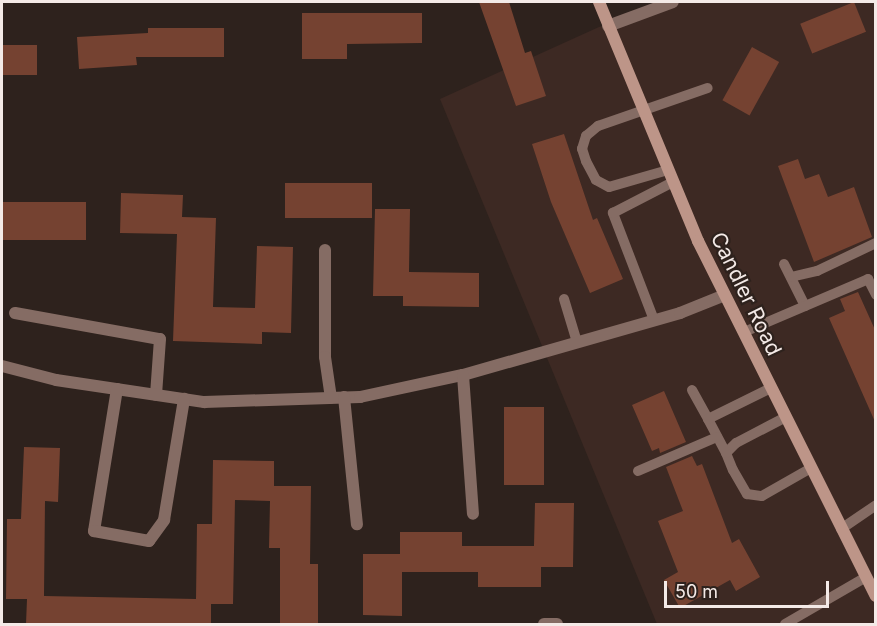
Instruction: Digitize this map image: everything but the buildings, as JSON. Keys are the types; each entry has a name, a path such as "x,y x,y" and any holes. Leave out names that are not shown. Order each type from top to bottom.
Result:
{"main road":[{"name":"Candler Road","path":"599,2 668,170 725,295 876,596"}],"street":[{"path":"608,26 673,2"},
{"path":"325,250 325,357 331,398"},
{"path":"2,366 117,389 184,399 344,397 463,375 654,320 725,295"},
{"path":"15,313 160,339 156,395"},
{"path":"463,375 473,514"},
{"path":"117,389 94,531 150,541 164,520 184,399"},
{"path":"344,397 357,524"},
{"path":"544,624 557,624"}],"lane":[{"path":"668,170 609,187 596,180 586,161 582,149 586,136 598,126 645,113 708,88"},
{"path":"654,320 613,213 674,182"},
{"path":"791,277 817,270 876,243"},
{"path":"784,264 805,306"},
{"path":"744,333 868,279 876,295"},
{"path":"564,299 577,342"},
{"path":"708,419 771,388"},
{"path":"692,390 747,494 762,496 811,468"},
{"path":"726,453 736,443 786,417"},
{"path":"638,471 717,437"},
{"path":"841,529 876,505"},
{"path":"788,624 866,577"}],"shaded area":[{"path":"679,2 875,2 875,624 657,624 440,99 599,27"}]}
